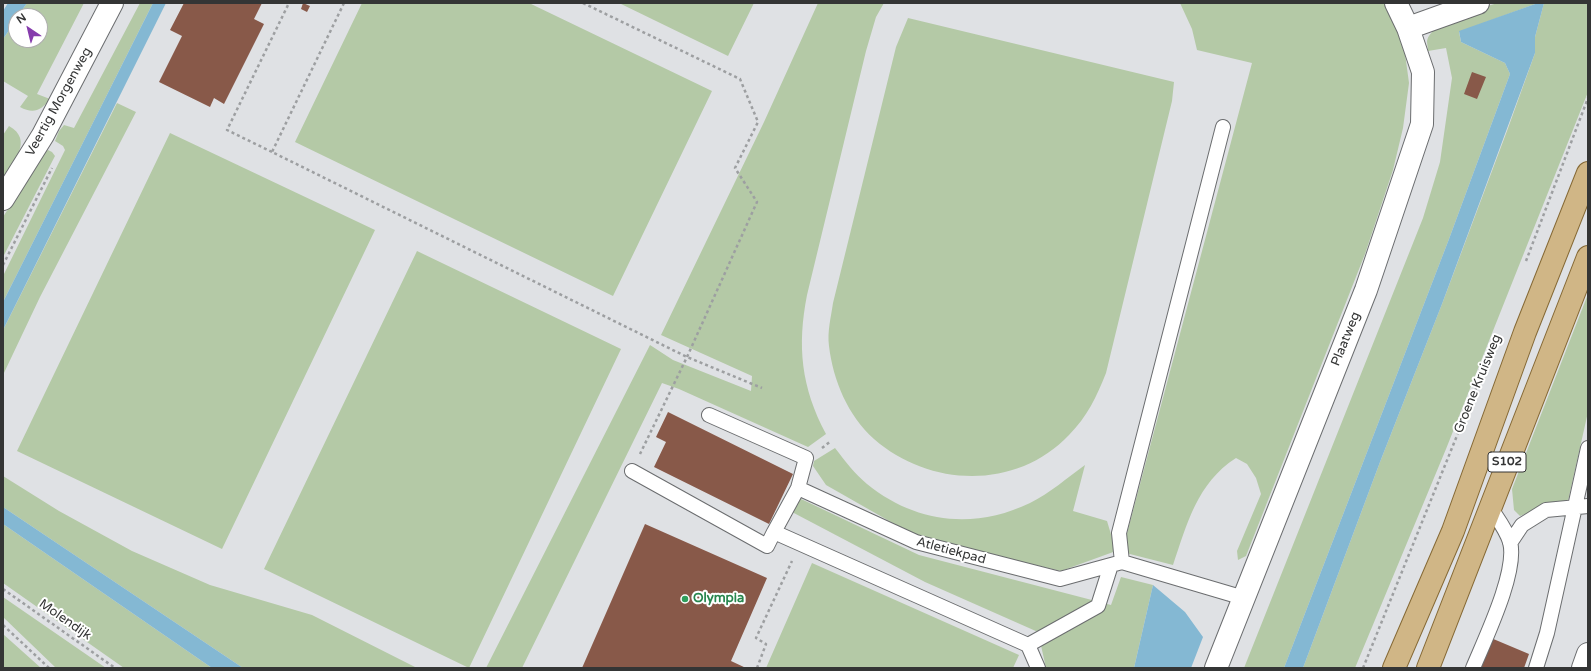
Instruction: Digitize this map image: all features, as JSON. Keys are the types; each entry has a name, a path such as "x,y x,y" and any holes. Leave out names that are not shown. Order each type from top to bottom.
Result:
{"main road":[{"name":"Groene Kruisweg","path":"1394,668 1453,531 1525,332 1588,173"},
{"name":"S102","path":"1428,668 1588,257"}],"street":[{"name":"Veertig Morgenweg","path":"3,199 43,135 112,3"},
{"name":"Plaatweg","path":"1216,668 1366,290 1422,124 1423,72 1408,28 1396,3"},
{"path":"1408,28 1478,3"},
{"path":"1583,668 1588,654"}],"lane":[{"path":"1028,645 1098,606 1117,563 1119,533 1223,127"},
{"path":"632,471 768,546 798,488 806,458 709,415"},
{"path":"1536,668 1582,507 1588,448"},
{"name":"Atletiekpad","path":"798,488 916,542 1060,579 1117,563"},
{"path":"1510,543 1522,525 1546,510 1582,507"},
{"path":"1473,668 1507,579 1512,559 1510,543 1502,525 1490,508"},
{"path":"774,532 1028,645 1038,668"},
{"path":"1117,563 1244,598"}],"path":[{"path":"289,3 227,130 687,357 762,388"},
{"path":"272,152 344,3"},
{"path":"583,3 740,79 758,122 735,168 757,202 687,357 632,471"},
{"path":"1524,266 1588,98"},
{"path":"3,265 58,155 58,150 43,135"},
{"name":"Groene Kruisweg","path":"1363,668 1493,347"},
{"path":"756,668 766,644 756,638 793,559 768,546"},
{"name":"Molendijk","path":"3,589 115,668"},
{"path":"3,625 49,668"}],"green space":[{"path":"27,3 84,3 37,94 50,99 40,109 33,111 20,107 28,96 3,81 3,39 8,32 8,48 48,48 48,8 24,8"},
{"path":"140,3 153,3 3,302 3,276 65,150 63,146 55,141 59,131 64,125 74,128"},
{"path":"362,3 529,3 712,91 613,296 295,142"},
{"path":"619,3 754,3 728,56"},
{"path":"818,3 884,3 876,17 866,51 807,295 804,314 802,349 806,383 811,400 826,434 808,447 679,389 662,383 522,668 486,668 650,345 673,360 751,391 752,376 661,335 764,122"},
{"path":"1180,3 1385,3 1404,46 1409,83 1403,128 1393,170 1365,254 1246,556 1238,560 1237,551 1261,494 1256,478 1247,464 1236,458 1223,468 1203,492 1195,506 1183,534 1173,565 1122,552 1252,63 1197,50 1192,29"},
{"path":"1497,3 1538,3 1459,32 1461,42 1505,63 1510,74 1449,239 1284,668 1244,668 1423,218 1440,162 1452,78 1446,48 1428,51 1427,41 1430,34 1446,22"},
{"path":"1544,3 1588,3 1588,92 1446,449 1355,668 1303,668 1507,131 1535,53 1535,37"},
{"path":"908,18 1174,82 1172,101 1106,373 1099,390 1081,421 1069,435 1048,453 1024,466 999,473 973,476 947,474 921,467 896,455 874,439 857,420 843,397 831,359 828,335 833,303 896,47"},
{"path":"117,103 136,112 40,297 3,375 3,330"},
{"path":"9,126 20,138 21,144 16,158 3,179 3,135"},
{"path":"170,133 375,230 222,549 17,451"},
{"path":"48,150 55,156 3,257 3,217 43,153"},
{"path":"417,251 621,349 469,668 264,569"},
{"path":"1588,294 1588,412 1568,501 1549,505 1520,516 1514,510 1512,489"},
{"path":"835,448 858,476 885,497 905,507 925,514 946,518 966,519 988,517 1009,512 1044,495 1085,465 1073,511 1107,521 1116,551 1061,571 919,538 826,485 813,466 814,461"},
{"path":"3,476 59,511 132,551 210,585 312,615 417,668 243,668 3,507"},
{"path":"799,498 919,555 1111,605 1121,577 1153,585 1134,668 1046,668 1038,632 925,582 792,512"},
{"path":"3,524 212,668 124,668 3,583"},
{"path":"812,563 1019,655 1013,668 766,668"},
{"path":"3,597 106,668 56,668 3,617"},
{"path":"3,634 41,668 3,668"}],"water":[{"path":"8,3 27,3 24,8 8,8 8,32 3,39 3,11"},
{"path":"153,3 166,3 3,330 3,302"},
{"path":"1538,3 1544,3 1535,37 1535,53 1442,304 1380,462 1303,668 1284,668 1449,239 1510,74 1505,63 1461,42 1459,31"},
{"path":"3,507 243,668 212,668 3,524"},
{"path":"1153,585 1185,612 1203,637 1191,668 1134,668"}],"building":[{"path":"184,3 262,3 254,19 264,24 224,104 214,98 210,107 159,82 182,36 170,30"},
{"path":"303,3 310,6 307,12 301,9"},
{"path":"1472,72 1486,77 1477,99 1464,94"},
{"path":"668,412 793,474 769,524 654,467 666,442 656,437"},
{"name":"Olympia","path":"645,524 767,578 731,661 746,668 582,668"},
{"path":"1491,638 1529,654 1524,668 1469,668"}],"place":[{"name":"Olympia","path":"685,599"}]}
